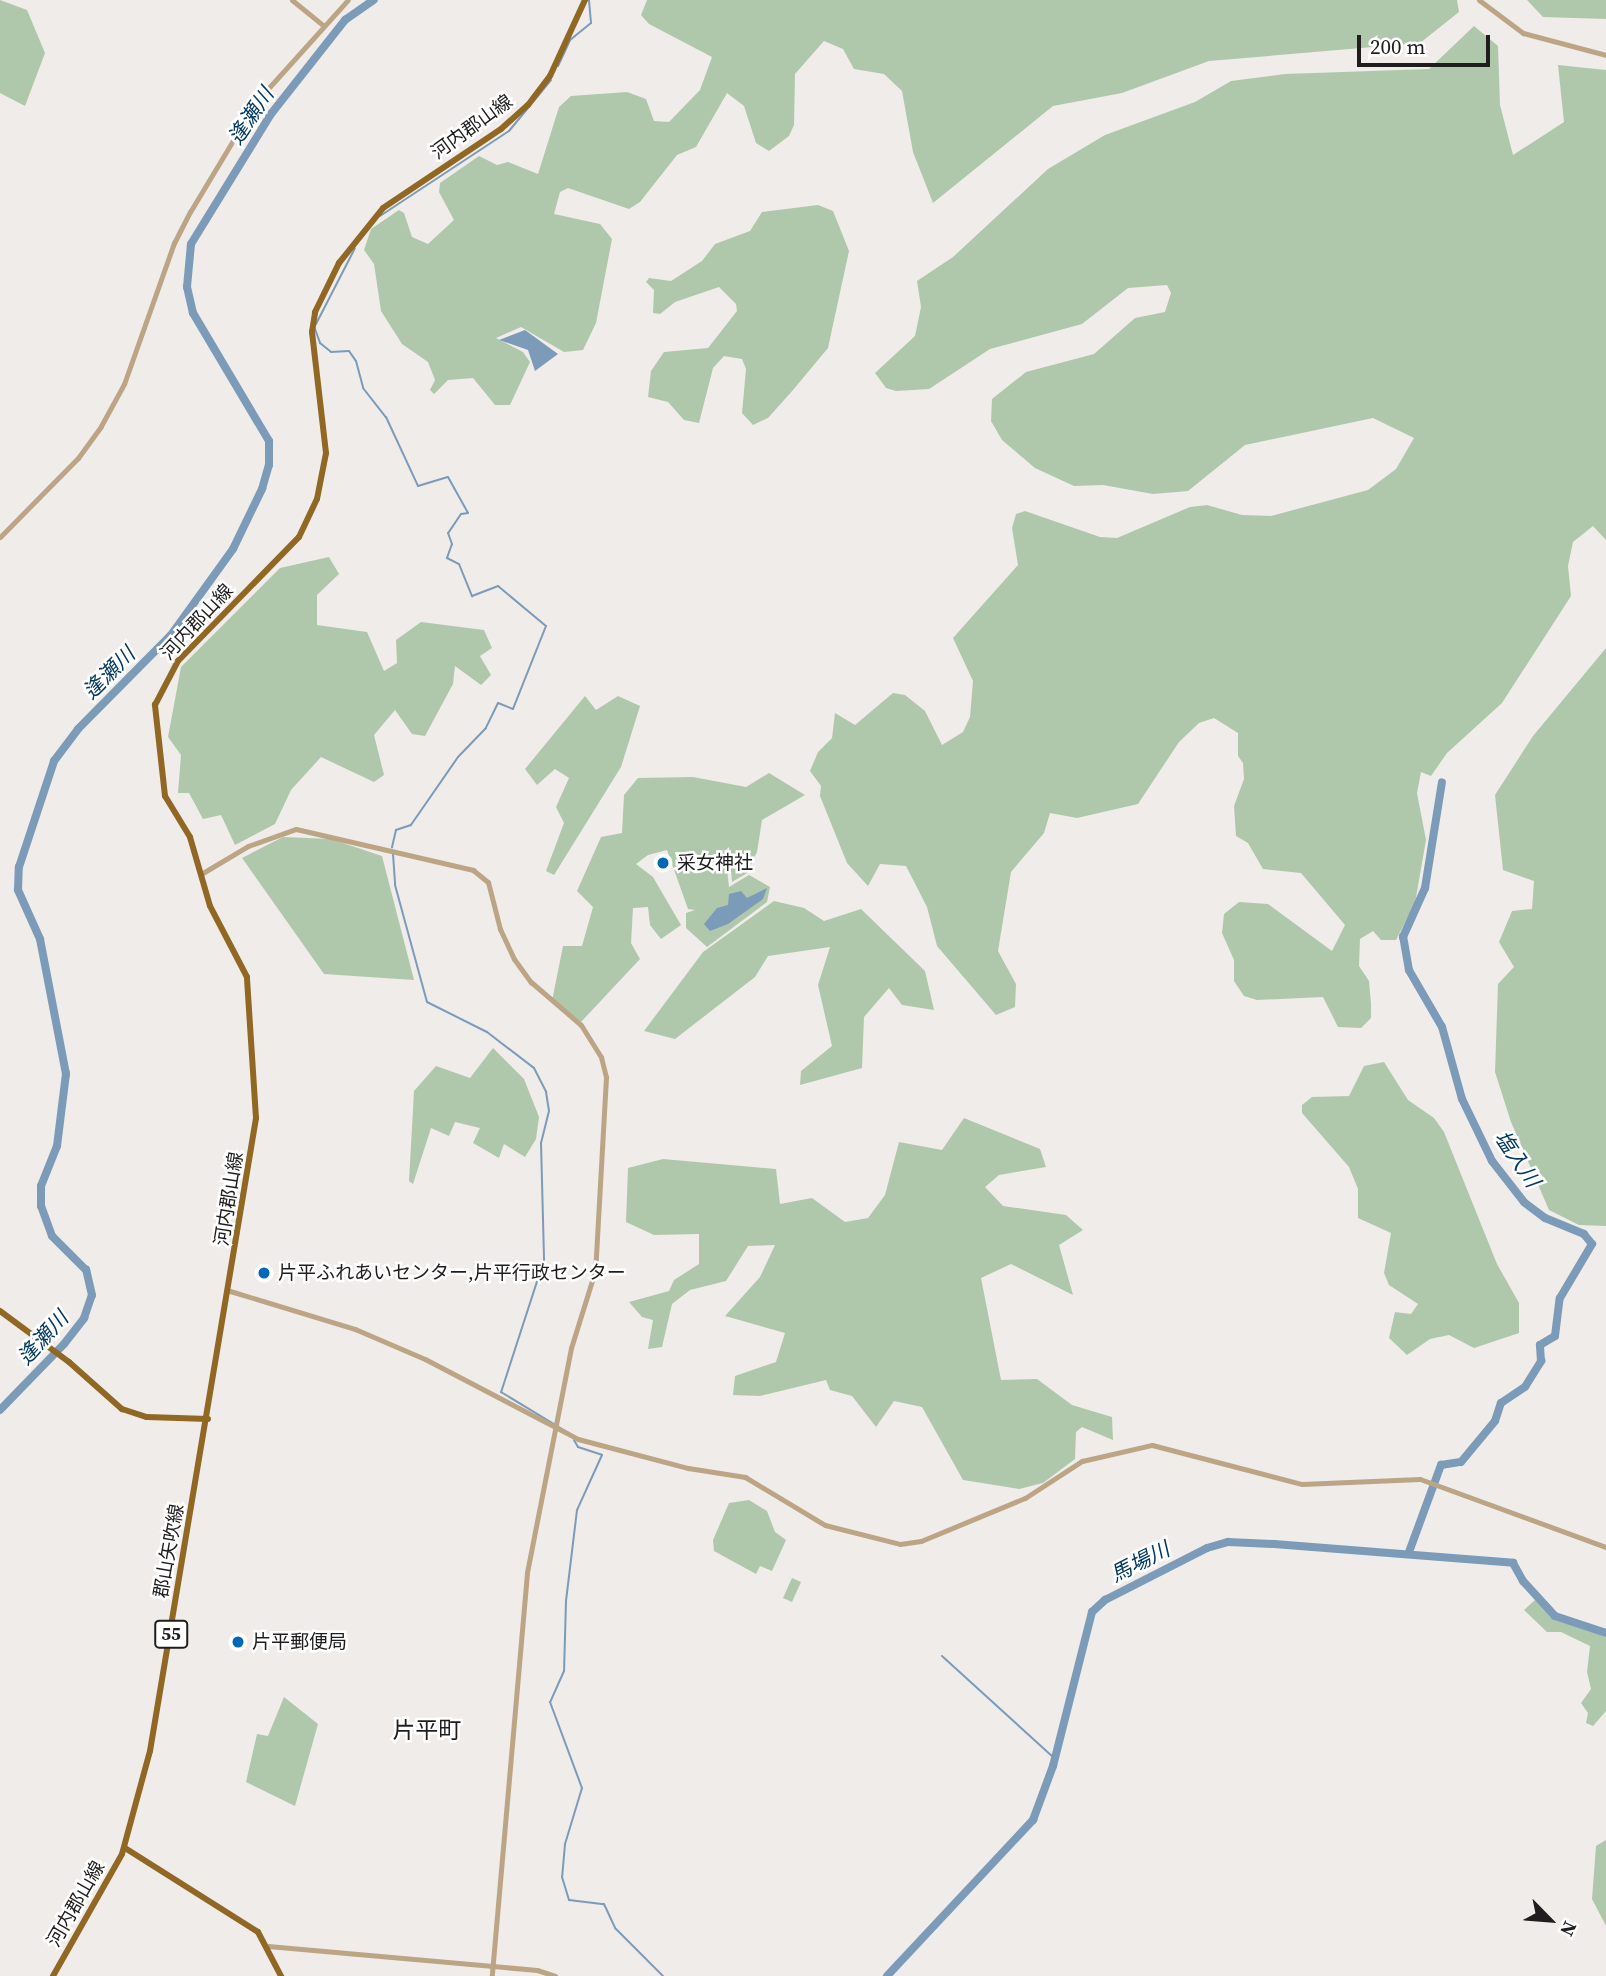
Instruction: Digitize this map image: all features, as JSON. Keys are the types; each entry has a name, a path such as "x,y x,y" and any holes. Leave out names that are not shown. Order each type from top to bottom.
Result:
{"main road":[{"name":"河内郡山線","path":"208,1419 256,1118 252,1021 247,977 210,906 190,837 165,796 155,705 178,662 299,537 317,499 326,453 312,332 326,288 372,218 528,105 550,76 585,0"},
{"path":"0,1311 69,1362 127,1412 208,1419"},
{"name":"郡山矢吹線","path":"125,1848 156,1722 208,1419"},
{"name":"河内郡山線","path":"53,1976 125,1848"},
{"path":"125,1848 243,1922 268,1946 281,1976"}],"street":[{"path":"292,0 324,26"},
{"path":"0,537 78,458 102,426 128,374 174,243 190,212 246,117 348,0"},
{"path":"1479,0 1523,33 1606,55"},
{"path":"201,874 248,846 296,829 473,870 488,882 500,929 514,959 593,1042 608,1092 598,1250 555,1428 527,1573 492,1976"},
{"path":"230,1291 355,1329 425,1359 555,1428 629,1453 745,1477 825,1525 900,1544 920,1541 1025,1497 1082,1461 1152,1445 1302,1484 1420,1479 1606,1547"},
{"path":"268,1946 493,1966 555,1976"}],"green space":[{"path":"0,0 27,10 45,53 25,106 0,93"},
{"path":"647,0 1457,0 1459,12 1420,43 1209,61 1122,93 1053,106 933,203 913,152 902,91 884,74 854,69 843,49 824,41 795,74 794,125 789,136 769,151 756,143 744,106 727,93 696,147 677,155 640,202 629,209 568,188 560,192 554,214 600,224 612,239 596,323 583,350 564,352 521,327 496,338 523,352 530,362 510,405 495,405 473,378 448,380 434,394 430,390 435,380 428,362 402,344 381,311 374,264 364,250 371,229 399,210 404,213 412,237 428,244 454,220 439,192 440,183 479,156 497,165 508,162 538,174 559,107 571,96 627,92 646,99 654,121 669,122 700,90 712,57 649,24 641,15"},
{"path":"1527,0 1606,0 1606,19 1543,17"},
{"path":"1474,26 1498,46 1500,105 1513,155 1564,122 1558,65 1606,70 1606,540 1593,526 1573,542 1568,566 1571,596 1502,703 1447,753 1431,776 1421,772 1417,793 1426,840 1415,903 1396,940 1381,940 1373,931 1360,939 1359,966 1369,981 1371,1004 1371,1018 1361,1028 1338,1027 1323,997 1257,1000 1244,996 1234,981 1234,960 1222,933 1224,914 1239,902 1268,904 1332,951 1345,925 1301,873 1263,869 1248,843 1236,836 1234,806 1244,779 1243,763 1238,756 1238,733 1214,718 1199,723 1179,742 1138,804 1077,818 1050,813 1044,833 1011,872 998,951 1016,984 1015,1007 996,1015 937,946 927,907 906,866 880,864 868,886 847,863 820,796 821,786 810,771 818,752 832,738 835,713 855,725 893,693 905,695 925,711 942,745 963,732 970,717 973,681 953,638 1018,565 1012,528 1016,514 1025,511 1100,537 1117,538 1190,507 1207,505 1242,515 1271,516 1368,490 1396,469 1414,438 1373,418 1245,445 1188,491 1153,494 1103,485 1074,486 1035,468 1002,440 991,421 992,399 1026,372 1094,354 1135,318 1165,312 1171,293 1167,285 1128,288 1082,324 990,349 929,389 896,391 886,388 875,373 915,336 921,307 917,281 953,257 1048,169 1105,135 1195,102 1231,81 1285,74 1429,69"},
{"path":"818,205 833,211 849,251 828,348 793,390 768,418 753,425 742,413 746,369 742,359 724,356 713,368 699,423 684,420 668,402 648,397 651,371 664,352 708,348 737,311 736,304 719,287 675,302 660,314 653,313 654,290 646,282 649,278 671,281 702,261 715,244 750,231 762,212"},
{"path":"329,557 339,574 317,595 317,625 367,632 384,671 397,663 396,640 421,622 484,630 492,648 480,656 491,675 481,685 455,666 453,684 425,736 412,734 395,710 374,735 384,775 374,782 321,757 291,790 275,824 235,845 221,815 203,819 189,793 178,793 181,755 168,737 181,667 280,568"},
{"path":"1606,648 1606,1226 1579,1225 1549,1210 1511,1122 1495,1072 1498,984 1514,967 1499,942 1512,911 1532,909 1534,881 1503,870 1495,795 1533,736"},
{"path":"585,696 596,710 618,696 640,706 621,767 554,875 546,871 564,823 556,807 569,778 555,769 537,785 525,769"},
{"path":"769,773 805,795 762,820 757,852 747,873 732,882 729,847 725,851 729,887 749,875 770,887 767,902 707,947 686,928 686,913 695,910 688,909 667,850 648,855 636,864 653,877 681,925 661,939 650,925 648,907 633,908 631,943 640,959 581,1022 552,1001 563,946 582,946 593,907 577,891 601,837 622,833 624,795 638,778 693,777 746,787"},
{"path":"283,837 331,839 382,856 414,980 324,974 242,858"},
{"path":"774,901 804,908 824,921 861,909 925,971 934,1010 902,1005 889,988 864,1017 862,1068 800,1085 801,1071 832,1046 818,985 830,947 768,956 755,977 675,1039 644,1031 703,952"},
{"path":"493,1048 524,1079 539,1117 536,1139 525,1157 504,1144 499,1158 473,1143 480,1128 455,1122 449,1136 431,1128 413,1184 409,1181 414,1091 436,1066 470,1078"},
{"path":"1384,1062 1408,1100 1434,1118 1444,1132 1497,1264 1519,1303 1519,1333 1474,1348 1449,1335 1430,1339 1407,1355 1389,1338 1395,1312 1411,1314 1418,1304 1389,1285 1384,1273 1391,1233 1358,1218 1358,1189 1349,1167 1302,1113 1302,1105 1312,1097 1349,1096 1364,1066"},
{"path":"964,1118 1040,1149 1046,1167 999,1175 985,1187 1003,1206 1066,1215 1083,1230 1059,1245 1073,1295 1011,1264 981,1278 1001,1380 1037,1379 1072,1405 1112,1417 1113,1440 1082,1427 1076,1432 1075,1459 1043,1483 1019,1489 963,1480 922,1407 894,1401 876,1427 852,1396 830,1390 826,1380 760,1396 733,1395 735,1376 776,1362 785,1333 725,1316 760,1277 775,1245 748,1246 726,1281 690,1290 672,1304 662,1347 648,1349 653,1320 642,1317 629,1302 669,1291 674,1280 699,1264 699,1234 654,1235 626,1222 628,1168 663,1159 776,1169 780,1204 812,1198 845,1222 868,1218 885,1195 899,1142 942,1150"},
{"path":"749,1500 767,1511 775,1532 786,1540 772,1571 760,1566 756,1574 714,1551 713,1540 729,1503"},
{"path":"792,1578 801,1582 792,1602 783,1598"},
{"path":"1535,1600 1560,1620 1606,1636 1606,1711 1593,1726 1586,1723 1588,1713 1581,1703 1591,1689 1587,1672 1590,1646 1561,1632 1547,1632 1524,1610"},
{"path":"284,1697 318,1724 295,1806 246,1782 257,1734 268,1736"},
{"path":"1606,1840 1606,1926 1592,1899 1596,1846"}],"water":[{"path":"525,330 558,354 535,371 528,350 499,340"},
{"path":"767,888 763,899 728,924 710,931 704,924 717,908 728,905 729,894 741,891 747,898"}],"waterway":[{"name":"逢瀬川","path":"0,1410 64,1344 84,1318 92,1295 86,1270 52,1236 41,1206 41,1186 57,1146 66,1074 40,939 18,890 19,867 54,761 78,729 171,635 233,549 262,489 269,465 269,441 193,313 187,287 191,244 271,114 345,20 374,0"},
{"path":"558,66 570,40 591,23 589,0"},
{"path":"380,216 509,131 551,80"},
{"path":"316,324 355,248"},
{"path":"315,329 320,343 331,352 349,351 356,361 363,388 386,417 418,486 448,477 468,513 461,514 448,533 452,544 447,558 459,564 472,596 498,586 546,626 513,709 498,703 486,728 458,757 411,825 396,830 392,848"},
{"name":"塩入川","path":"1409,1552 1441,1465 1461,1462 1495,1421 1501,1403 1525,1387 1541,1361 1540,1345 1555,1336 1560,1298 1592,1244 1584,1234 1545,1218 1524,1202 1492,1161 1462,1099 1442,1027 1409,970 1403,937 1425,888 1442,782"},
{"path":"393,854 395,885 427,1002 487,1032 534,1068 546,1092 549,1111 541,1143 544,1260 501,1392 572,1435"},
{"path":"574,1440 578,1447 602,1455 577,1510 566,1601 564,1671 550,1702 582,1788 565,1844 562,1877 569,1900 604,1904 615,1928 663,1976"},
{"name":"馬場川","path":"887,1976 1033,1820 1053,1766 1092,1612 1105,1600 1207,1548 1228,1542 1274,1544 1513,1563 1523,1581 1555,1616 1606,1633"},
{"path":"942,1656 1055,1759"}],"place":[{"name":"采女神社","path":"663,863"},
{"name":"片平ふれあいセンター,片平行政センター","path":"264,1273"},
{"name":"片平郵便局","path":"238,1642"}],"district":[{"name":"片平町","path":"427,1730"}]}
